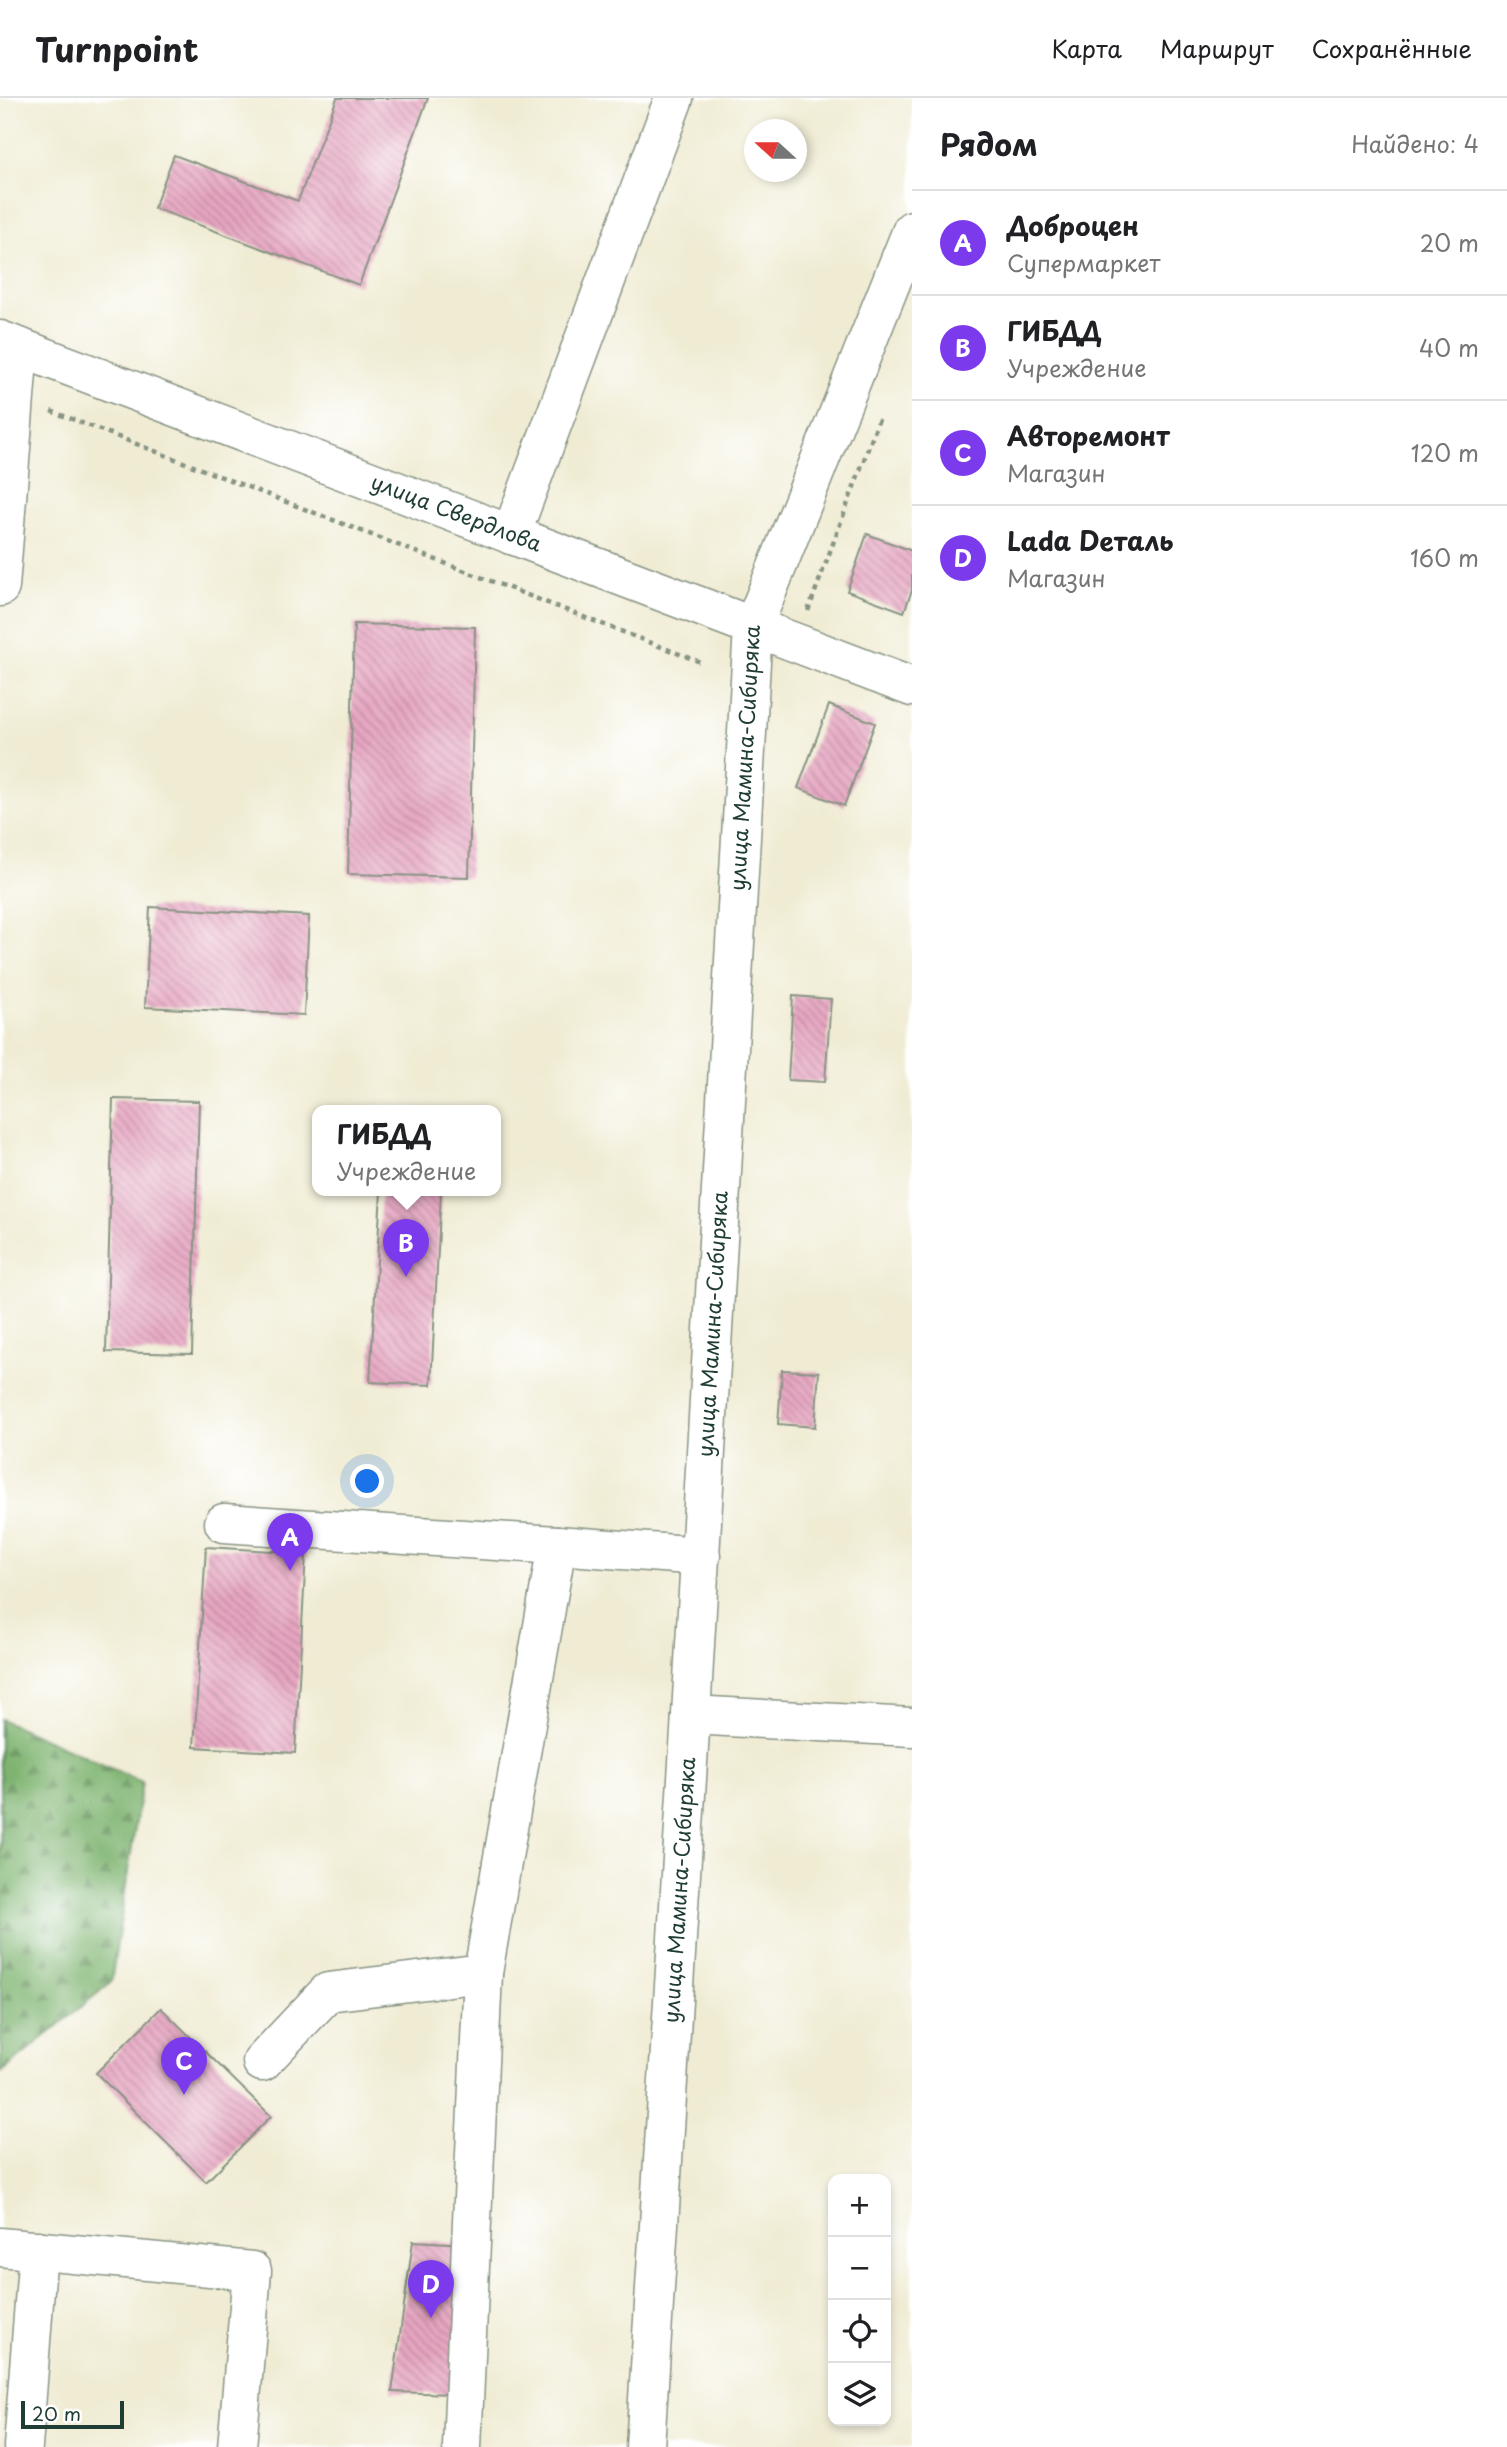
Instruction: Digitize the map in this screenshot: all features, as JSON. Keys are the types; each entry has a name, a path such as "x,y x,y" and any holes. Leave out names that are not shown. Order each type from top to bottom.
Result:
{"main road":[{"path":"510,535 674,98"},
{"name":"улица Мамина-Сибиряка","path":"645,2447 701,1556 753,628 912,230"},
{"path":"0,587 15,397 9,344"},
{"name":"улица Свердлова","path":"9,344 912,687"},
{"path":"224,1524 701,1556"},
{"path":"462,2447 483,1973 557,1545"},
{"path":"691,1715 912,1727"},
{"path":"262,2062 328,1992 483,1973"},
{"path":"0,2247 252,2271 237,2447"},
{"path":"23,2447 37,2250"}],"path":[{"path":"15,397 703,663"},
{"path":"796,644 884,406"}],"green space":[{"path":"0,1719 142,1782 111,1982 1,2073"}],"building":[{"path":"337,98 428,98 359,285 154,208 174,155 298,201"},
{"path":"867,534 912,551 912,590 904,612 847,591"},
{"path":"354,624 475,627 469,877 348,874"},
{"path":"829,705 875,723 844,806 798,788"},
{"path":"150,907 309,916 304,1015 145,1007"},
{"path":"793,996 831,999 825,1082 788,1080"},
{"path":"113,1099 199,1101 192,1354 106,1352"},
{"path":"381,1196 441,1196 431,1385 370,1382"},
{"path":"782,1370 819,1372 815,1427 778,1424"},
{"path":"206,1547 306,1553 295,1753 194,1747"},
{"path":"161,2008 271,2116 206,2182 96,2073"},
{"path":"413,2241 467,2244 452,2394 392,2392"}],"place":[{"name":"ГИБДД","path":"406,1277"},
{"name":"Доброцен","path":"290,1571"},
{"name":"Авторемонт","path":"184,2095"},
{"name":"Lada Dеталь","path":"431,2318"}]}
